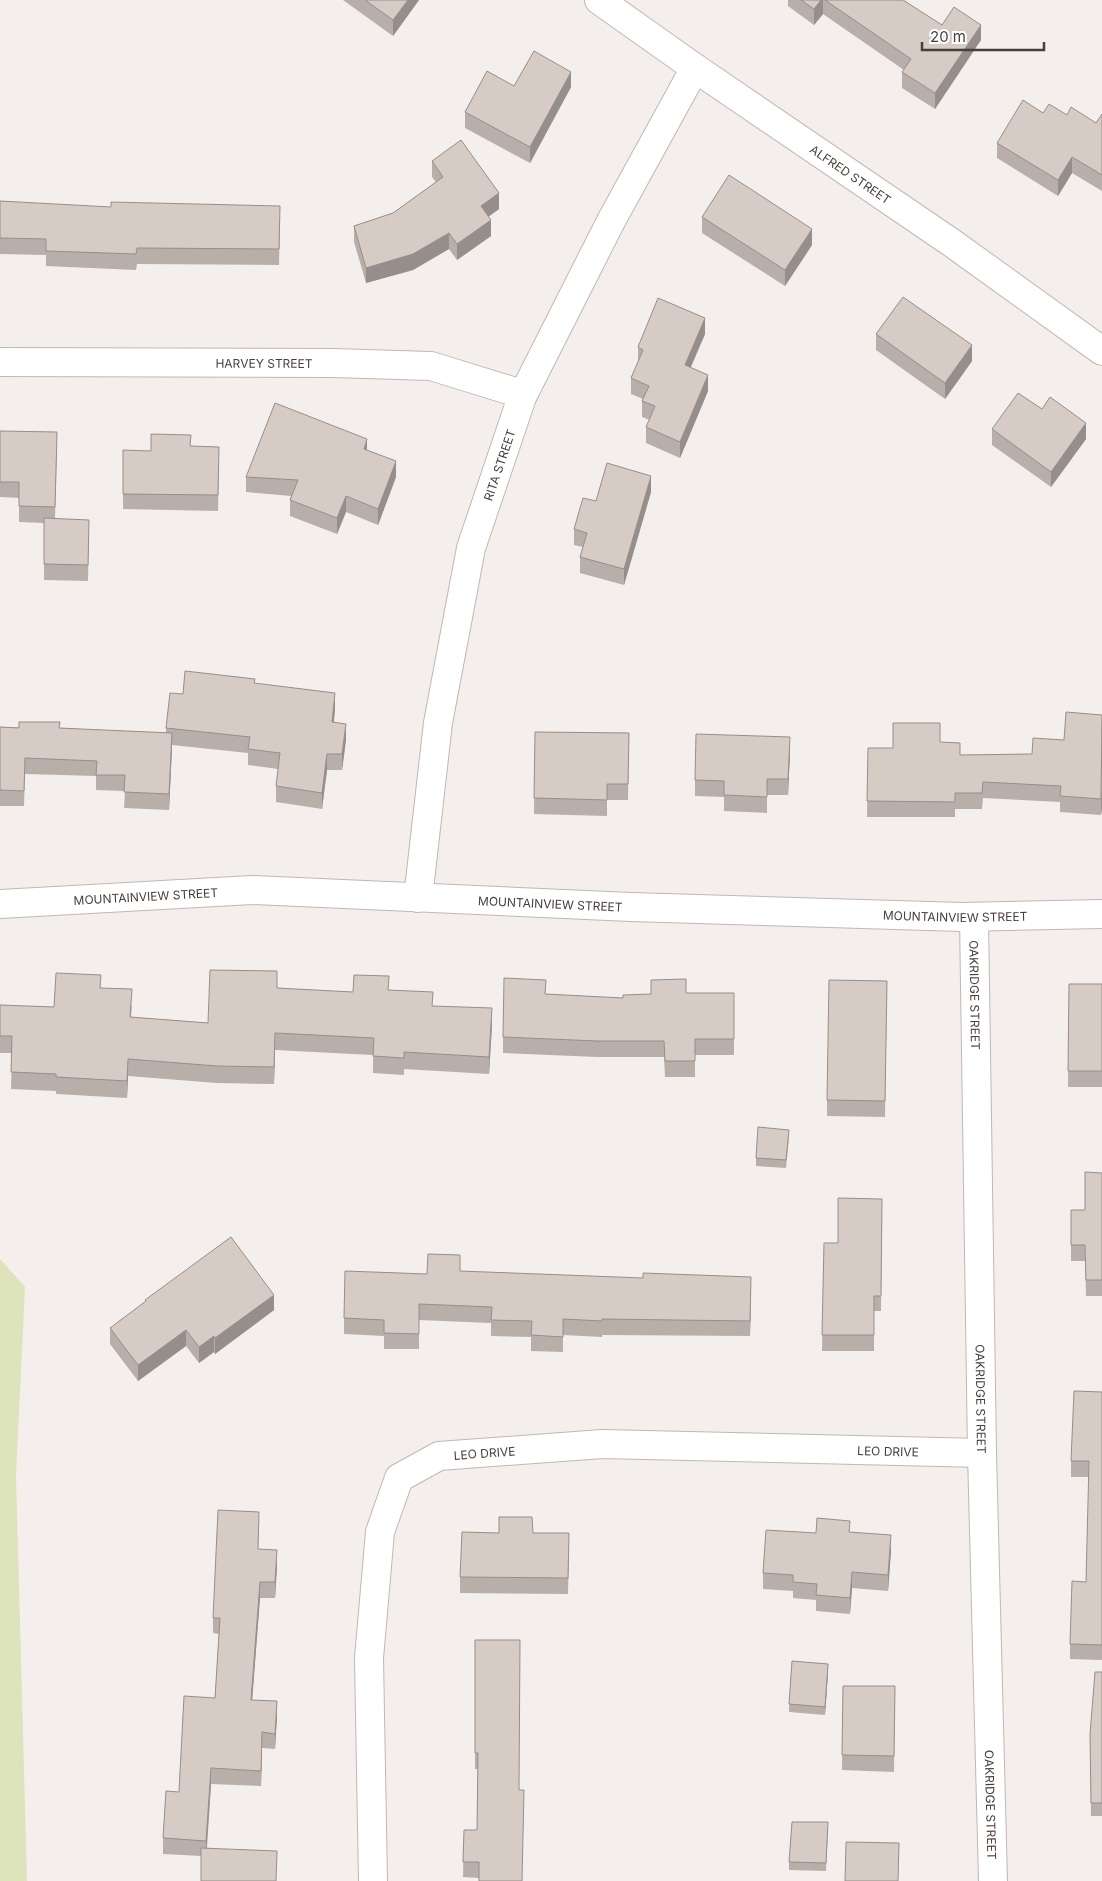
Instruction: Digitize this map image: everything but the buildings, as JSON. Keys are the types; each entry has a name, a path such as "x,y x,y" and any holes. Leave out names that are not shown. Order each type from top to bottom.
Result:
{"street":[{"name":"ALFRED STREET","path":"599,0 695,68 952,243 1102,351"},
{"name":"RITA STREET","path":"418,898 438,723 471,548 522,397 611,221 695,68"},
{"name":"HARVEY STREET","path":"0,362 323,363 431,366 512,391 522,397"},
{"name":"MOUNTAINVIEW STREET","path":"0,904 252,890 631,907 974,917 1102,914"},
{"name":"OAKRIDGE STREET","path":"974,917 982,1453 993,1881"},
{"name":"LEO DRIVE","path":"373,1881 369,1658 380,1532 398,1478 439,1456 602,1444 982,1453"}],"green space":[{"path":"0,1259 25,1287 16,1475 27,1881 0,1881"}]}
